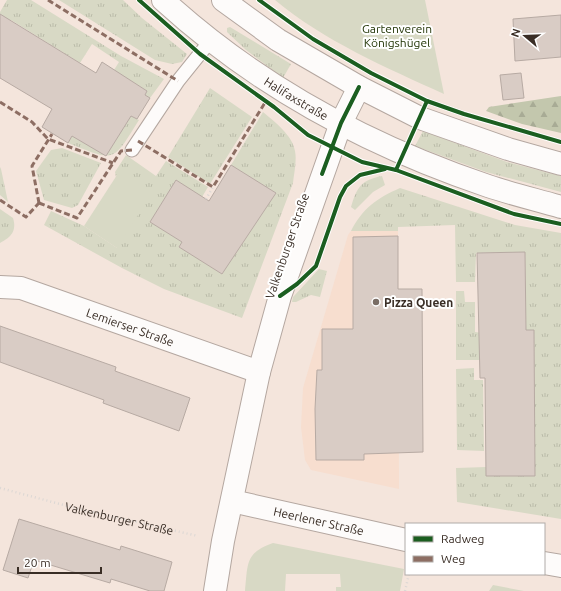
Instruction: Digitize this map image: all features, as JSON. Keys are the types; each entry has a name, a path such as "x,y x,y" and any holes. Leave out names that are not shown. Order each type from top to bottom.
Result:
{"street":[{"name":"Halifaxstraße","path":"163,0 187,22 277,88 341,123 411,157 489,186 561,207"},
{"path":"223,0 278,40 359,87 428,121 508,149 561,164"},
{"name":"Valkenburger Straße","path":"215,591 223,541 259,372 280,296 341,123 359,87"},
{"name":"Lemierser Straße","path":"0,287 21,288 259,372"},
{"name":"Heerlener Straße","path":"232,501 405,540"},
{"path":"545,563 561,566"}],"lane":[{"path":"132,150 178,81 211,40"}],"path":[{"path":"206,199 213,187"},
{"path":"405,591 409,575"}],"shaded area":[{"path":"351,231 398,231 399,489 311,470 305,460 301,427 303,388 348,235"}],"green space":[{"path":"7,0 31,0 121,56 164,79 150,98 145,95 147,91 114,70 119,62 92,44 80,63 11,20 0,22 0,12"},
{"path":"59,0 123,0 142,18 187,54 182,62 172,64 155,60"},
{"name":"Gartenverein Königshügel","path":"275,0 425,0 444,94 356,53 294,15"},
{"path":"230,27 291,64 283,78 246,50 227,32 227,28"},
{"path":"210,88 252,117 210,184 168,157"},
{"path":"561,96 561,133 522,124 486,111 489,107"},
{"path":"263,112 287,134 294,145 296,159 293,183 242,318 164,289 122,268 44,225 51,211 84,226 117,248 117,175 116,177 115,172 126,155 156,176 166,161 208,187 202,197 176,180 150,222 182,242 179,247 222,274 276,193 231,165"},
{"path":"131,116 139,120 117,151 111,155 106,155"},
{"path":"423,131 507,162 561,176 561,192 486,172 415,146"},
{"path":"72,136 105,155 96,153 68,143"},
{"path":"62,148 101,163 78,205 72,208 44,200 36,171 51,150"},
{"path":"0,167 1,169 8,202 0,195"},
{"path":"117,175 150,196 117,248 84,226"},
{"path":"382,176 385,185 373,192 355,210 351,207 355,194 365,182"},
{"path":"400,188 515,225 561,233 561,519 457,502 456,468 486,467 535,476 534,330 526,330 525,252 476,253 475,282 456,282 455,225 398,227 398,231 351,231 365,210 377,200"},
{"path":"0,209 13,218 14,230 10,236 0,243"},
{"path":"319,269 327,271 320,297 311,295 296,302 292,302 293,297"},
{"path":"456,291 464,291 465,302 475,302 475,332 483,333 484,360 456,360"},
{"path":"474,368 474,380 483,380 484,451 457,450 456,369"},
{"path":"273,543 404,569 400,591 336,591 336,587 341,587 340,574 286,574 285,591 245,591 250,560 257,551"},
{"path":"493,585 524,591 489,591"}],"building":[{"path":"0,14 96,73 102,62 147,91 145,95 150,98 137,119 131,116 106,156 72,136 68,143 42,127 52,109 0,78"},
{"path":"561,15 561,57 515,61 513,19"},
{"path":"521,73 524,98 503,100 500,75"},
{"path":"231,165 276,193 222,274 179,247 182,242 150,222 176,180 209,201"},
{"path":"398,236 398,289 422,289 423,452 364,454 364,460 316,460 315,409 317,370 322,370 322,329 353,329 353,237"},
{"path":"525,252 526,330 534,330 535,476 486,476 485,378 480,378 477,253"},
{"path":"0,326 116,367 115,371 190,398 179,431 103,403 104,400 0,362"},
{"path":"19,519 120,550 121,546 172,562 164,591 150,591 111,579 110,583 34,560 28,578 3,570"}],"marked path":[{"path":"48,0 178,81"},
{"path":"138,141 213,187 266,101"},
{"path":"0,102 32,122 48,139 113,163"},
{"path":"39,203 32,166 52,134"},
{"path":"39,203 77,218 121,151 132,150"},
{"path":"0,200 26,217 39,203"}],"cycle path":[{"path":"139,0 200,54 274,107 308,135 362,162 396,170 514,214 561,224"},
{"path":"259,0 313,39 371,73 427,101 464,114 561,142"},
{"path":"322,174 341,123 359,87"},
{"path":"396,170 427,101"},
{"path":"280,296 297,284 316,266 340,197 346,186 360,175 385,169"}],"place":[{"name":"Pizza Queen","path":"376,302"}]}
